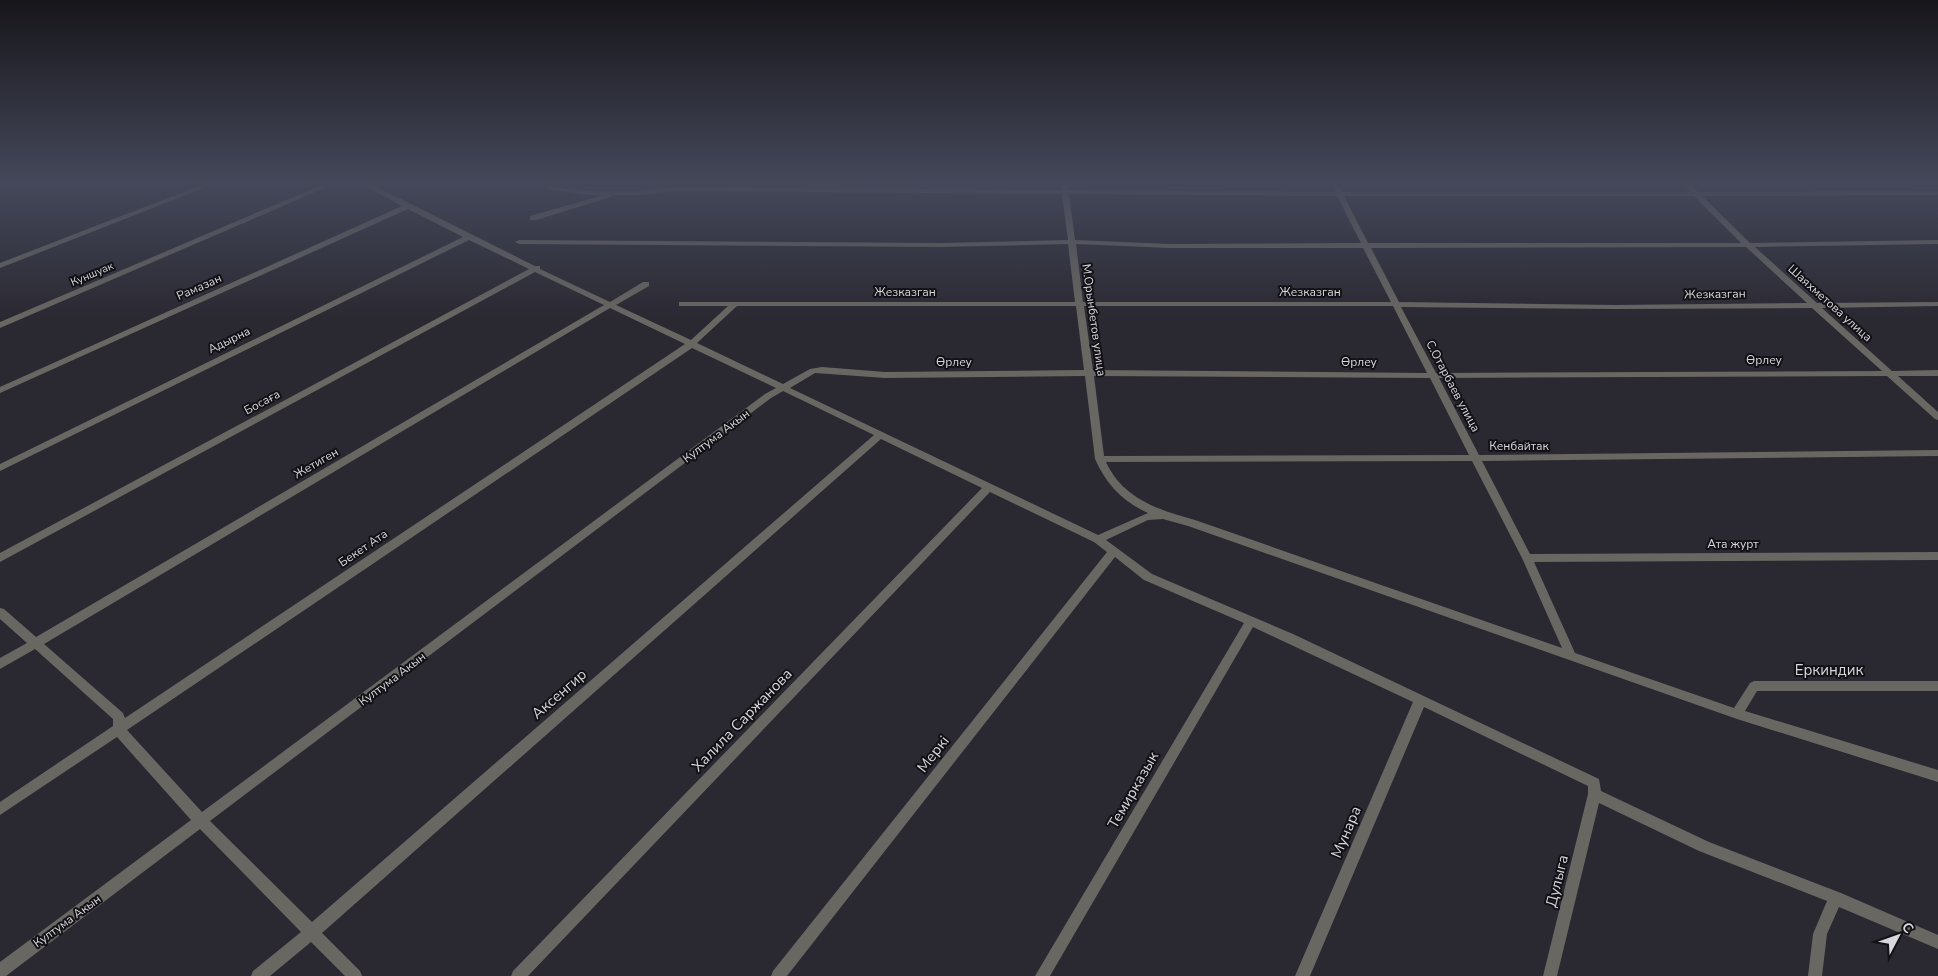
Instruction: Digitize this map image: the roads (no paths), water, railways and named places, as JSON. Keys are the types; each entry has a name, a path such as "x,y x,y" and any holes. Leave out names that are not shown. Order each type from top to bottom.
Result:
{"street":[{"path":"0,266 94,230"},
{"name":"Куншуак","path":"0,325 224,230"},
{"name":"Рамазан","path":"0,390 356,230"},
{"path":"457,230 1098,539 1148,577 1251,620 1594,783 1595,794 1704,846 1836,898 1938,942"},
{"name":"М.Орынбетов улица","path":"1070,230 1100,459 1106,474 1116,487 1143,507 1163,515 1234,536 1737,714 1938,776"},
{"name":"С.Отарбаев улица","path":"1358,230 1527,558 1571,656"},
{"name":"Шаяхметова улица","path":"1732,230 1938,417"},
{"name":"Адырна","path":"0,468 470,236"},
{"path":"519,242 940,245 1071,242 1170,246 1365,244 1748,245 1938,242"},
{"name":"Босаға","path":"0,558 536,268"},
{"name":"Жетиген","path":"0,664 646,284"},
{"name":"Жезказган","path":"682,304 1396,304 1615,307 1938,304"},
{"name":"Бекет Ата","path":"0,809 693,343 735,304"},
{"name":"Өрлеу","path":"784,388 813,370 885,375 1088,373 1433,375 1938,373"},
{"name":"Култума Акын","path":"0,971 202,822 768,396 784,388"},
{"name":"Аксенгир","path":"258,976 313,931 880,435"},
{"name":"Кенбайтак","path":"1100,459 1476,458 1938,453"},
{"name":"Халила Саржанова","path":"518,976 989,487"},
{"path":"1098,539 1146,517 1163,515"},
{"name":"Меркі","path":"778,976 1113,552"},
{"name":"Ата журт","path":"1527,558 1938,556"},
{"path":"0,612 119,717 119,730 202,822 313,931 355,976"},
{"name":"Темирказык","path":"1042,976 1251,620"},
{"name":"Еркиндик","path":"1737,714 1754,686 1938,686"},
{"name":"Мунара","path":"1302,976 1420,701"},
{"name":"Дулыга","path":"1550,976 1595,794"},
{"path":"1815,976 1820,934 1836,898"}]}
